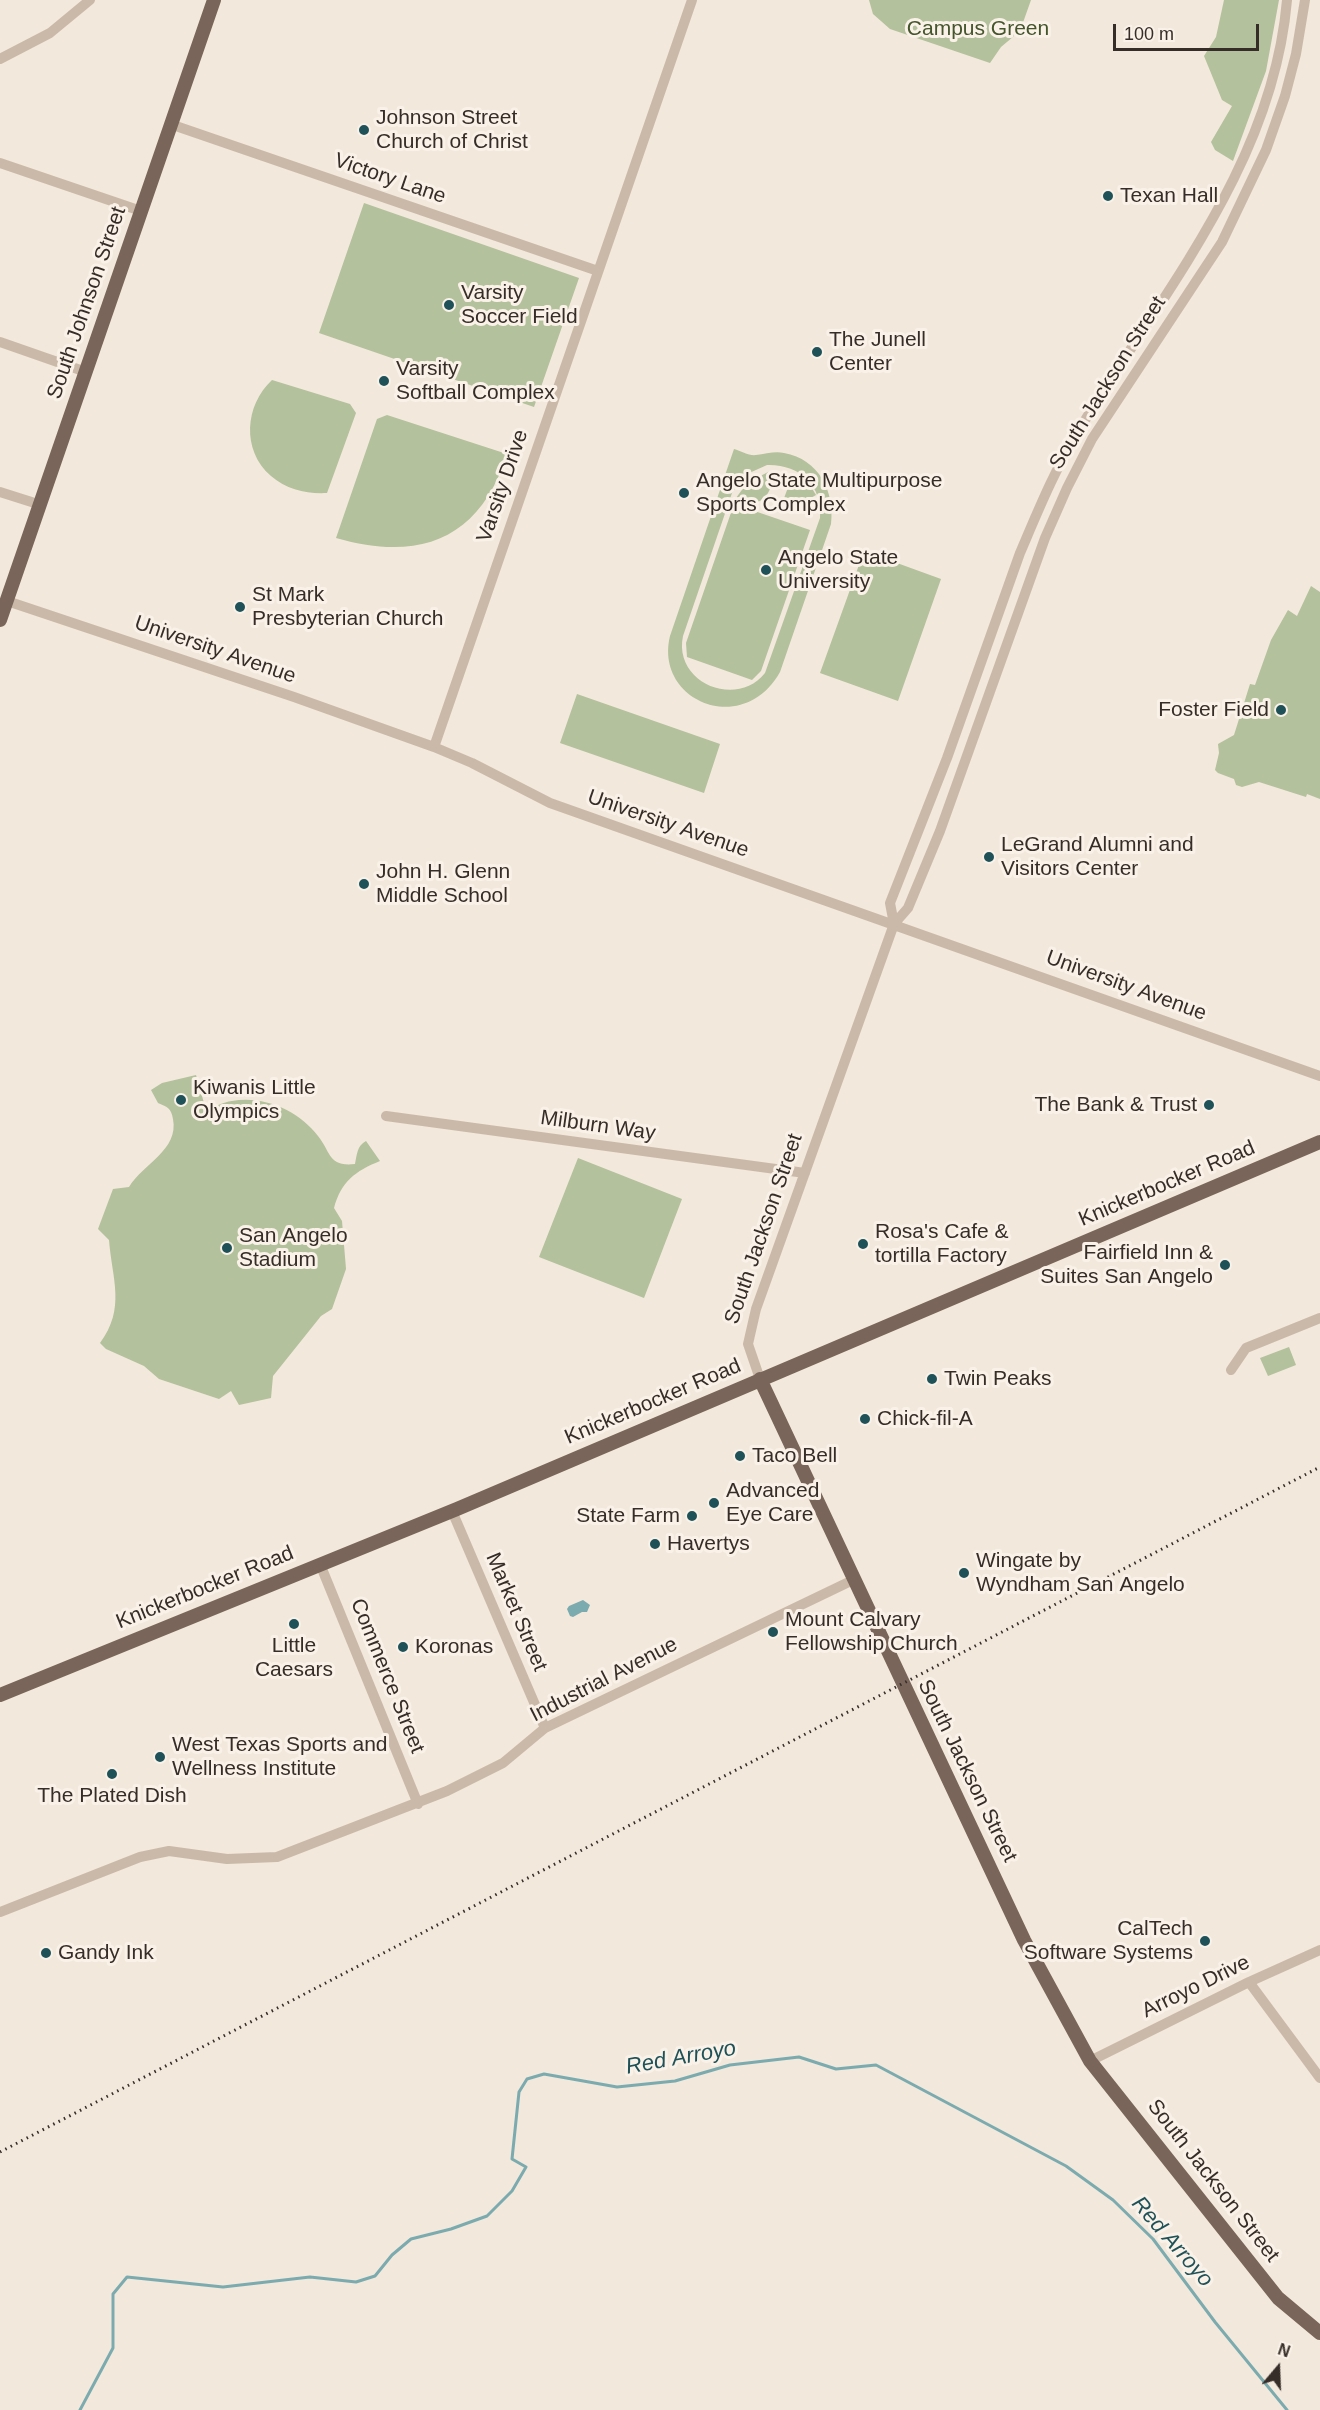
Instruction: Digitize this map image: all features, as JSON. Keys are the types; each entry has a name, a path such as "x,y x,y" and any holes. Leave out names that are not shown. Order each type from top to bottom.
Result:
{"main road":[{"name":"South Johnson Street","path":"0,620 214,0"},
{"name":"Knickerbocker Road","path":"0,1695 452,1511 760,1379 937,1307 947,1300 1320,1142"},
{"name":"South Jackson Street","path":"760,1379 1024,1941 1090,2061 1278,2298 1320,2333"}],"street":[{"path":"0,58 50,33 90,0"},
{"name":"Varsity Drive","path":"434,747 692,0"},
{"name":"South Jackson Street","path":"894,924 890,903 926,815 1020,553 1077,432 1196,251 1227,194 1250,144 1269,91 1280,51 1287,0"},
{"name":"South Jackson Street","path":"760,1379 748,1344 756,1309 894,924 908,909 940,831 1045,538 1067,488 1099,429 1222,242 1266,150 1288,86 1305,0"},
{"name":"Victory Lane","path":"170,124 598,270"},
{"path":"0,163 141,210"},
{"path":"0,342 86,372"},
{"path":"0,492 41,505"},
{"name":"University Avenue","path":"7,601 434,747 550,803 1320,1076"},
{"name":"Milburn Way","path":"386,1116 805,1173"},
{"path":"1231,1370 1246,1348 1320,1318"},
{"name":"Market Street","path":"452,1511 545,1728"},
{"name":"Commerce Street","path":"320,1564 418,1804"},
{"name":"Industrial Avenue","path":"0,1912 140,1857 169,1851 227,1858 277,1857 418,1804 503,1763 545,1728 853,1580"},
{"name":"Arroyo Drive","path":"1090,2061 1249,1982 1320,1950"},
{"path":"1249,1982 1320,2078"}],"green space":[{"name":"Campus Green","path":"869,0 1031,0 1020,31 1001,47 990,63 890,29 873,14"},
{"path":"1224,0 1279,0 1266,71 1233,161 1215,150 1211,142 1232,106 1222,100 1204,56 1216,37"},
{"name":"Varsity Soccer Field","path":"364,203 579,278 534,407 319,333"},
{"path":"272,380 350,404 356,413 327,493 305,492 284,485 271,476 255,454 250,428 252,415 256,402"},
{"path":"387,415 507,454 495,483 481,507 463,525 442,537 419,545 394,547 366,545 336,538 377,419"},
{"path":"734,449 753,455 784,453 807,462 822,479 827,489 832,512 831,524 780,672 764,692 745,703 725,707 705,703 688,693 675,678 669,659 670,636","holes":["767,465 779,466 799,473 813,486 820,506 820,518 765,673 753,684 739,689 724,690 710,686 697,678 688,667 683,653 683,636 732,493 747,474"]},
{"path":"770,471 771,486 764,498 751,503 736,498 747,483"},
{"path":"793,474 808,482 816,495 784,513 780,509"},
{"path":"734,504 810,530 761,671 752,680 687,657 686,643"},
{"path":"864,551 941,579 898,701 820,673"},
{"name":"Foster Field","path":"1311,586 1320,592 1320,799 1307,794 1306,797 1259,782 1242,787 1236,785 1234,779 1215,770 1219,753 1218,744 1234,735 1250,684 1255,685 1271,640 1288,610 1297,616"},
{"path":"577,694 720,744 704,793 560,743"},
{"name":"San Angelo Stadium","path":"196,1075 206,1110 232,1101 256,1100 268,1103 291,1112 301,1119 318,1136 335,1161 355,1164 359,1148 366,1141 380,1161 350,1178 341,1191 334,1208 342,1221 346,1269 332,1309 321,1316 273,1376 271,1398 239,1405 231,1391 219,1399 159,1379 144,1366 106,1349 100,1343 113,1318 115,1293 109,1240 98,1229 113,1189 129,1187 171,1139 173,1119 171,1112 167,1107 158,1103 151,1090 162,1083"},
{"path":"578,1158 682,1199 644,1298 539,1257"},
{"path":"1289,1347 1296,1365 1268,1376 1260,1358"}],"water":[{"path":"583,1600 590,1605 587,1612 570,1616 567,1609 569,1606"}],"waterway":[{"name":"Red Arroyo","path":"80,2410 113,2348 113,2294 127,2277 223,2287 310,2277 356,2282 375,2276 392,2255 411,2239 451,2229 487,2216 512,2191 526,2167 512,2159 519,2092 527,2079 544,2074 617,2087 675,2081 730,2065 799,2057 836,2069 876,2065 1066,2166 1113,2200 1153,2239 1215,2322 1287,2410"}],"railway":[{"path":"0,2152 1320,1467"}],"place":[{"name":"Johnson Street Church of Christ","path":"364,130"},
{"name":"Texan Hall","path":"1108,196"},
{"name":"Varsity Soccer Field","path":"449,305"},
{"name":"The Junell Center","path":"817,352"},
{"name":"Varsity Softball Complex","path":"384,381"},
{"name":"Angelo State Multipurpose Sports Complex","path":"684,493"},
{"name":"Angelo State University","path":"766,570"},
{"name":"St Mark Presbyterian Church","path":"240,607"},
{"name":"Foster Field","path":"1281,710"},
{"name":"LeGrand Alumni and Visitors Center","path":"989,857"},
{"name":"John H. Glenn Middle School","path":"364,884"},
{"name":"Kiwanis Little Olympics","path":"181,1100"},
{"name":"The Bank & Trust","path":"1209,1105"},
{"name":"Rosa's Cafe & tortilla Factory","path":"863,1244"},
{"name":"San Angelo Stadium","path":"227,1248"},
{"name":"Fairfield Inn & Suites San Angelo","path":"1225,1265"},
{"name":"Twin Peaks","path":"932,1379"},
{"name":"Chick-fil-A","path":"865,1419"},
{"name":"Taco Bell","path":"740,1456"},
{"name":"Advanced Eye Care","path":"714,1503"},
{"name":"State Farm","path":"692,1516"},
{"name":"Havertys","path":"655,1544"},
{"name":"Wingate by Wyndham San Angelo","path":"964,1573"},
{"name":"Little Caesars","path":"294,1624"},
{"name":"Mount Calvary Fellowship Church","path":"773,1632"},
{"name":"Koronas","path":"403,1647"},
{"name":"West Texas Sports and Wellness Institute","path":"160,1757"},
{"name":"The Plated Dish","path":"112,1774"},
{"name":"CalTech Software Systems","path":"1205,1941"},
{"name":"Gandy Ink","path":"46,1953"}]}
